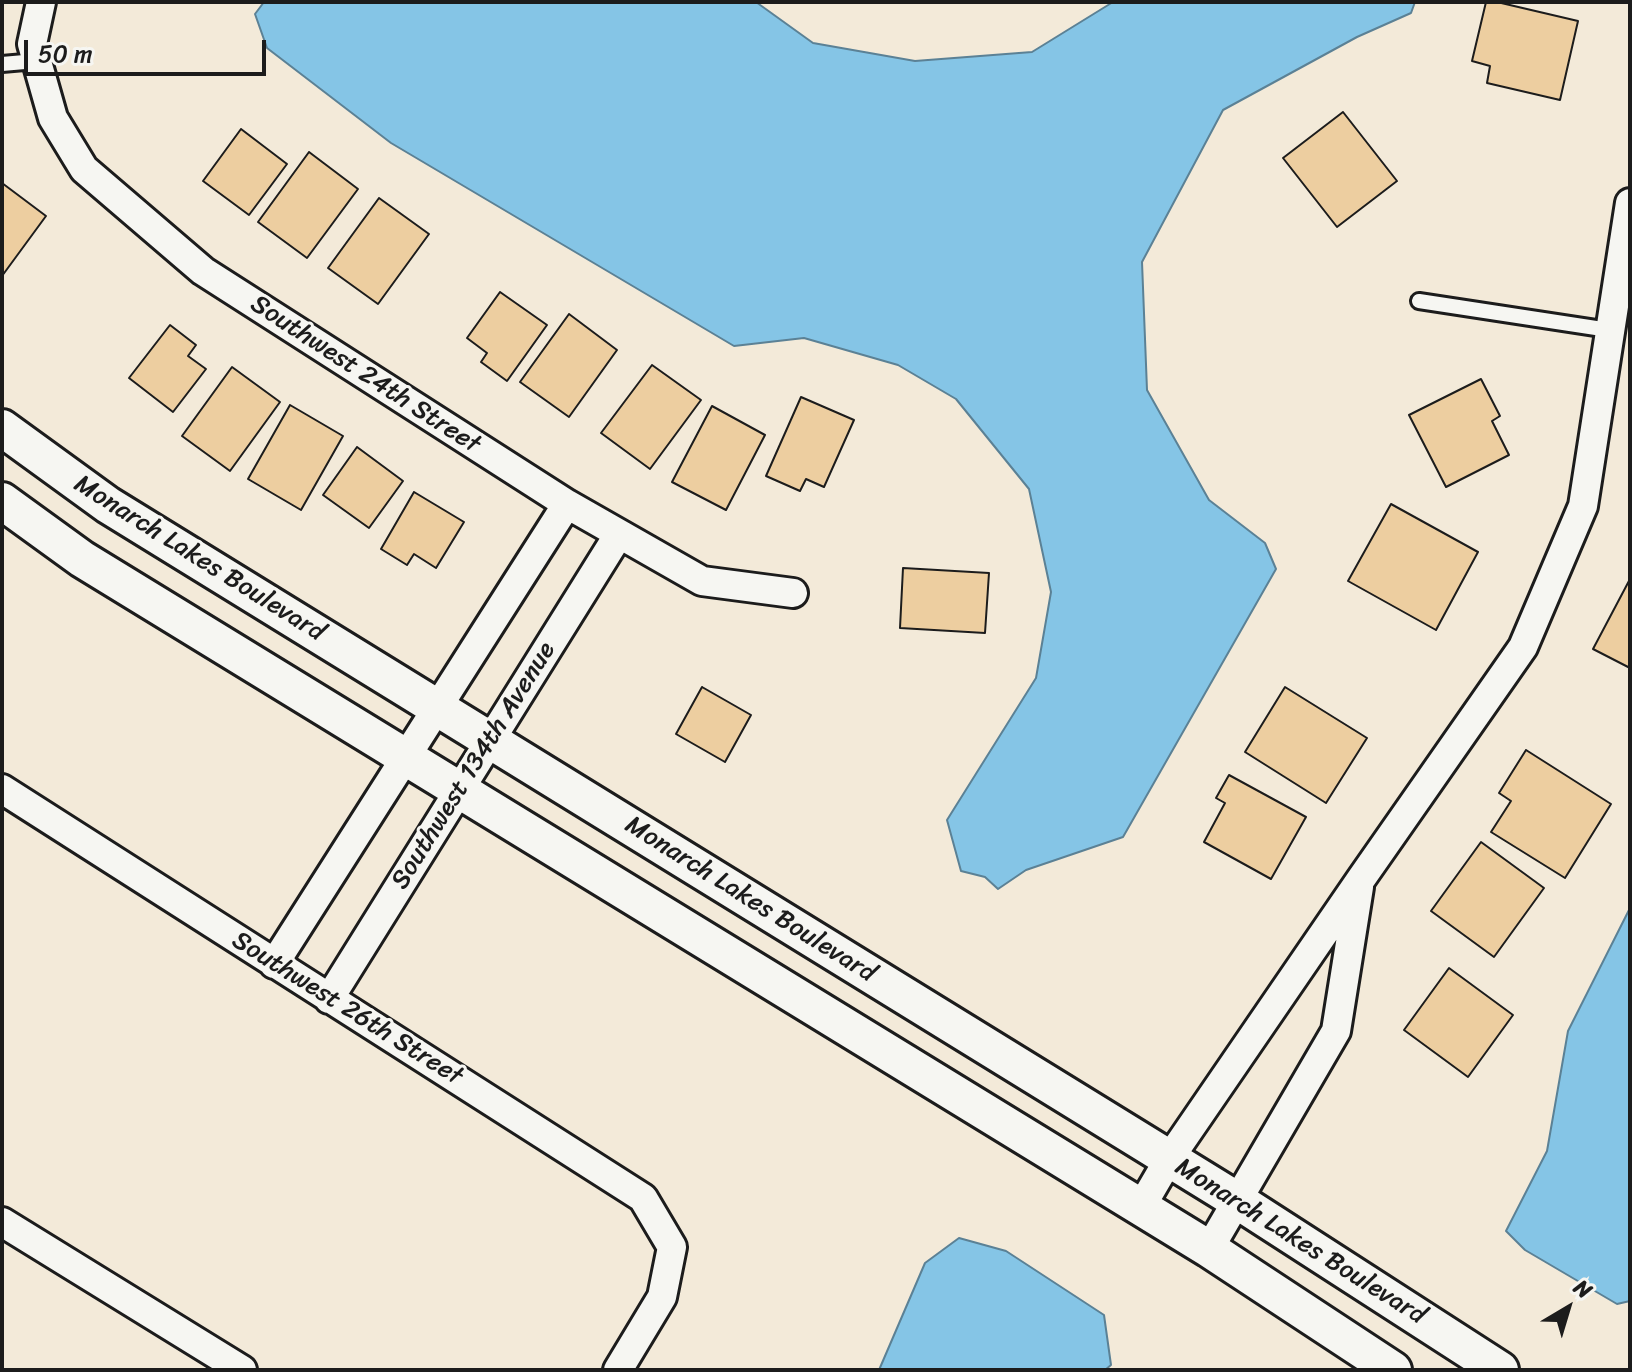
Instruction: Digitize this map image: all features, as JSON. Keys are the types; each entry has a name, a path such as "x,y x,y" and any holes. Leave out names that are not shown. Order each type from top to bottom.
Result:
{"street":[{"path":"34,52 41,2"},
{"name":"Southwest 24th Street","path":"34,52 53,118 84,169 203,271 567,504 702,581 793,593"},
{"path":"1141,1207 1169,1159 1523,647 1583,506 1630,203"},
{"name":"Monarch Lakes Boulevard","path":"2,428 108,505 1238,1201 1500,1370"},
{"name":"Monarch Lakes Boulevard","path":"2,501 82,559 1209,1249 1393,1370"},
{"path":"274,964 567,504"},
{"name":"Southwest 134th Avenue","path":"329,999 619,534"},
{"name":"Southwest 26th Street","path":"2,789 643,1198 672,1247 662,1297 618,1370"},
{"path":"1209,1249 1336,1031 1361,879"},
{"path":"2,1222 242,1370"}],"lane":[{"path":"2,64 34,52"},
{"path":"1419,301 1609,330"}],"water":[{"path":"264,2 756,2 813,43 915,61 1032,52 1113,2 1415,2 1411,13 1357,37 1223,110 1142,262 1147,390 1209,500 1265,543 1276,569 1123,837 1026,870 998,889 985,877 961,871 947,820 1036,678 1051,592 1029,489 956,399 898,365 804,338 734,346 391,143 267,48 255,14"},
{"path":"1630,908 1630,1301 1617,1304 1525,1250 1506,1231 1547,1151 1568,1031"},
{"path":"959,1238 1006,1251 1104,1315 1111,1365 1105,1370 879,1370 925,1263"}],"building":[{"path":"1486,2 1578,21 1560,100 1487,83 1490,66 1472,61"},
{"path":"1343,112 1397,181 1337,227 1283,158"},
{"path":"241,129 287,164 249,215 203,181"},
{"path":"309,152 358,189 307,258 258,222"},
{"path":"2,183 46,216 2,276"},
{"path":"379,198 429,234 378,304 328,268"},
{"path":"500,292 547,325 507,381 481,362 487,353 467,338"},
{"path":"569,314 617,350 569,417 520,382"},
{"path":"170,325 196,345 188,356 206,369 173,412 129,378"},
{"path":"652,365 701,400 650,469 601,433"},
{"path":"232,367 280,402 230,471 182,436"},
{"path":"1481,379 1500,416 1492,421 1509,455 1446,487 1409,415"},
{"path":"801,397 854,420 824,487 806,479 800,491 766,476"},
{"path":"290,405 343,436 301,510 248,479"},
{"path":"712,406 765,435 726,510 672,482"},
{"path":"357,447 403,481 369,528 323,495"},
{"path":"414,492 464,522 436,568 414,554 407,565 381,549"},
{"path":"1391,504 1478,552 1436,630 1348,581"},
{"path":"903,568 989,573 985,633 900,628"},
{"path":"1630,579 1630,668 1593,649"},
{"path":"702,687 751,715 725,762 676,734"},
{"path":"1285,687 1367,738 1326,803 1245,752"},
{"path":"1526,750 1611,804 1565,878 1491,832 1511,801 1499,793"},
{"path":"1229,775 1306,817 1271,879 1204,842 1225,803 1216,798"},
{"path":"1481,842 1544,888 1494,957 1431,911"},
{"path":"1449,968 1513,1015 1468,1077 1404,1030"}]}
